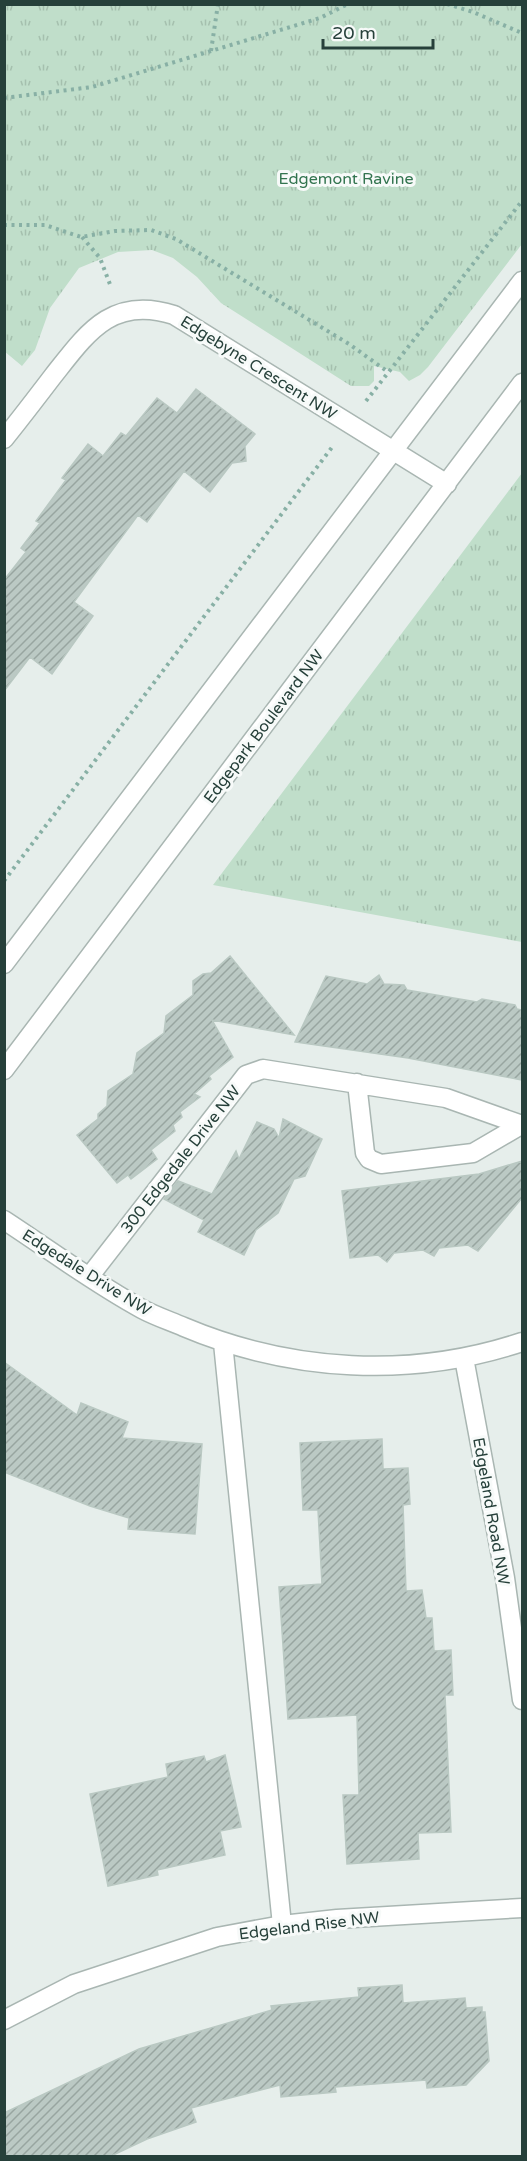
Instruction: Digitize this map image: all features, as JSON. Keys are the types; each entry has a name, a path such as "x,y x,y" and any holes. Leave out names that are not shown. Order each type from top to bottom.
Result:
{"street":[{"path":"4,964 522,281"},
{"name":"Edgebyne Crescent NW","path":"4,439 87,332 120,312 155,309 174,315 447,484"},
{"name":"Edgepark Boulevard NW","path":"4,1070 522,383"},
{"name":"300 Edgedale Drive NW","path":"89,1277 250,1072 263,1069 446,1098 522,1125"},
{"name":"300 Edgedale Drive NW","path":"357,1083 365,1153 369,1159 381,1164 473,1153 522,1125"},
{"name":"Edgedale Drive NW","path":"4,1220 89,1277 144,1310 223,1343 265,1354 323,1364 415,1365 464,1358 522,1342"},
{"path":"223,1343 282,1925"},
{"name":"Edgeland Road NW","path":"464,1358 505,1578 522,1700"},
{"name":"Edgeland Rise NW","path":"4,2020 74,1984 217,1937 282,1925 337,1919 522,1908"}],"path":[{"path":"210,51 218,4"},
{"path":"4,98 92,87 320,18 348,4"},
{"path":"447,4 473,12 522,33"},
{"path":"4,881 388,372 522,201"},
{"path":"4,225 45,225 81,237 116,231 151,230 176,238 349,344 388,372"},
{"path":"81,237 100,258 120,312"}],"green space":[{"name":"Edgemont Ravine","path":"4,5 522,5 522,244 428,367 409,381 400,372 374,366 374,381 369,386 351,386 221,303 197,277 173,258 152,250 118,252 79,268 50,308 35,350 22,366 4,351"},
{"path":"522,473 522,942 213,885"}],"building":[{"path":"196,389 255,434 245,446 246,461 232,463 210,492 184,471 147,522 138,515 74,602 93,616 52,674 30,657 4,691 4,580 26,552 21,548 40,523 36,521 66,480 62,478 88,444 103,456 121,433 126,436 157,398 177,413"},
{"path":"230,956 294,1035 212,1020 233,1057 209,1076 211,1079 194,1094 200,1097 180,1112 182,1117 173,1125 175,1131 151,1150 157,1159 131,1179 128,1175 117,1183 77,1135 98,1119 98,1114 107,1106 108,1091 133,1074 137,1053 164,1033 166,1016 193,995 193,981 203,974 211,973"},
{"path":"379,975 384,984 404,985 407,990 477,1002 482,999 515,1005 517,1009 522,1010 522,1080 408,1058 295,1042 326,976 367,984"},
{"path":"283,1119 322,1139 305,1176 294,1179 278,1213 256,1230 244,1255 198,1232 204,1220 164,1199 178,1181 212,1194 236,1151 239,1159 257,1122 274,1129 279,1138"},
{"path":"522,1161 522,1198 478,1251 468,1245 439,1248 434,1256 423,1250 394,1253 387,1262 378,1255 350,1258 342,1191 479,1174"},
{"path":"4,1362 77,1415 81,1403 128,1422 122,1438 202,1444 195,1534 128,1529 129,1518 90,1506 4,1472"},
{"path":"382,1439 383,1469 408,1468 410,1504 403,1505 406,1591 422,1590 426,1618 432,1618 434,1651 451,1650 453,1695 445,1695 451,1832 418,1833 419,1859 347,1864 343,1795 359,1795 357,1715 288,1719 279,1587 322,1584 318,1510 303,1510 300,1443"},
{"path":"225,1755 241,1827 220,1831 225,1855 157,1870 158,1875 108,1886 90,1794 168,1777 166,1764 204,1756 206,1762"},
{"path":"402,1985 403,2003 465,1998 466,2008 482,2007 482,2012 485,2012 489,2061 466,2085 427,2088 426,2080 335,2087 336,2092 281,2097 280,2085 191,2108 196,2122 147,2139 109,2157 4,2157 4,2113 139,2049 272,2010 271,2006 359,1997 358,1988"}]}
